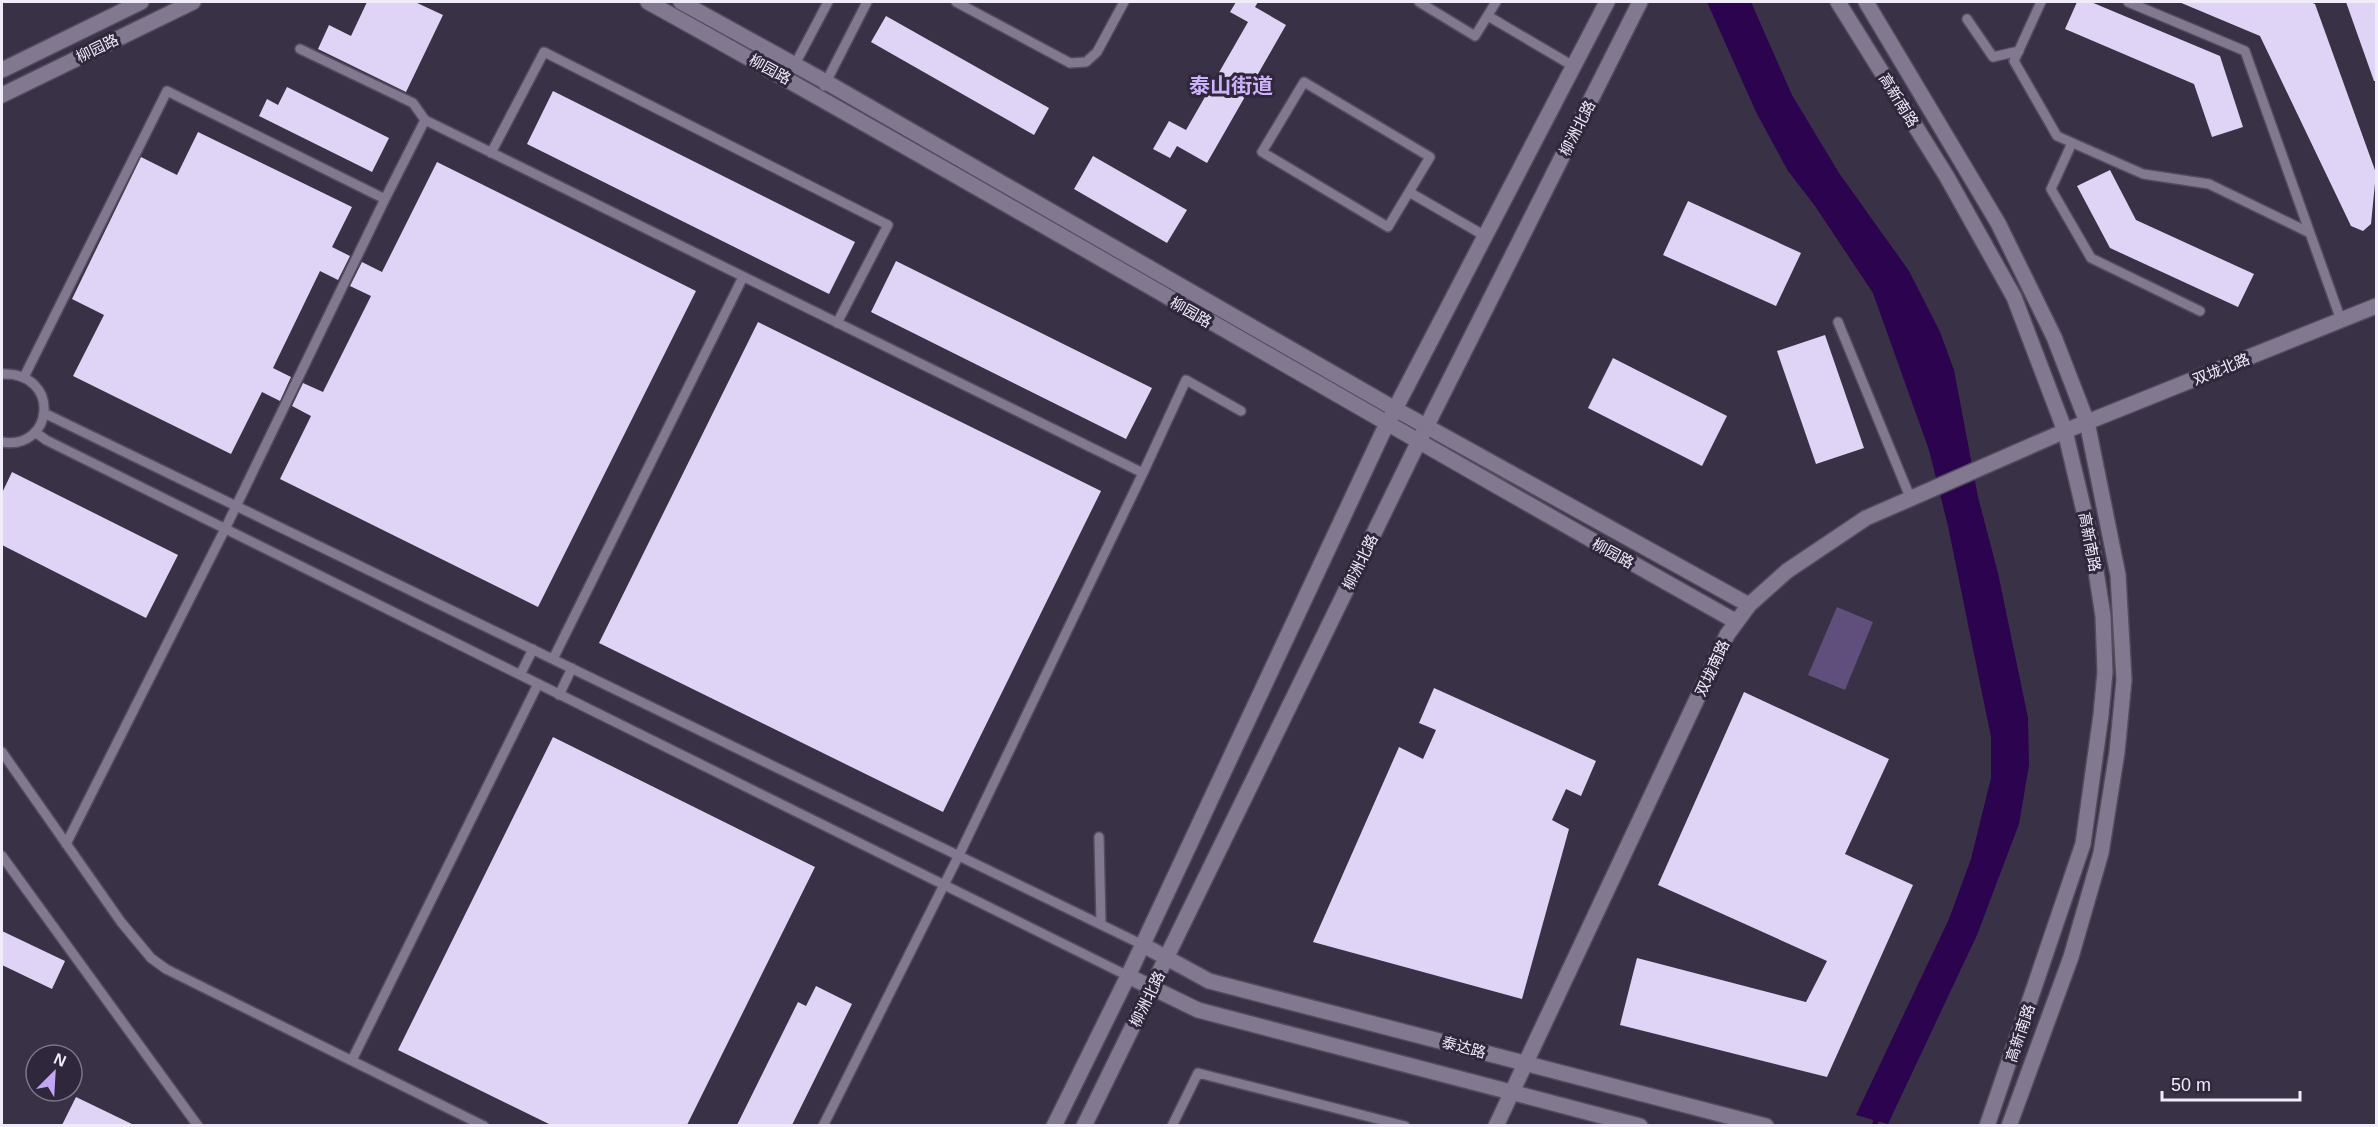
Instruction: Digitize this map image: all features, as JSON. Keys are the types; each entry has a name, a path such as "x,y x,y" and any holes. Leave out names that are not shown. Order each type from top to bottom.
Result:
{"street":[{"name":"柳园路","path":"2,70 141,2"},
{"name":"柳园路","path":"2,95 193,2"},
{"name":"柳园路","path":"648,2 819,96 1418,443 1735,621"},
{"name":"柳园路","path":"681,2 826,82 1395,409 1749,605"},
{"name":"柳洲北路","path":"1054,1125 1143,945 1387,425 1607,2"},
{"name":"柳洲北路","path":"1084,1125 1418,443 1640,2"},
{"name":"高新南路","path":"1838,2 1947,177 2014,297 2065,431 2092,545 2103,616 2105,672 2102,715 2084,844 1987,1125"},
{"name":"高新南路","path":"1866,2 1998,223 2054,337 2087,423 2118,575 2124,643 2122,712 2101,853 2088,904 2009,1125"},
{"name":"双垅北路","path":"2065,431 2376,306"},
{"name":"双垅南路","path":"1496,1125 1735,621 1749,605 1816,550 1866,518 2065,431"},
{"name":"泰达路","path":"1143,945 1209,981 1767,1125"},
{"path":"1128,976 1198,1010 1640,1125"}],"lane":[{"path":"787,79 828,2"},
{"path":"819,96 867,2"},
{"path":"956,2 1070,63 1086,62 1097,52 1124,2"},
{"path":"1419,2 1475,36 1496,2"},
{"path":"2041,2 2014,61 2057,136 2143,174 2209,184 2310,233"},
{"path":"2128,2 2245,51 2341,320"},
{"path":"1488,16 1573,66"},
{"path":"1967,19 1993,57 2019,51"},
{"path":"300,49 414,104 425,120 1143,473"},
{"path":"491,153 544,52 888,225 837,323"},
{"path":"1304,82 1430,157 1409,192 1388,227 1262,152 1304,82"},
{"path":"24,377 167,91 385,199"},
{"path":"66,844 225,529 425,120"},
{"path":"2072,143 2051,189 2091,258 2200,311"},
{"path":"1409,192 1485,236"},
{"path":"553,659 743,277"},
{"path":"1838,322 1915,495"},
{"path":"2,374 24,377 40,392 44,412 35,432 16,443 2,442"},
{"path":"823,1125 959,855 1186,380 1241,411"},
{"path":"44,412 1143,945"},
{"path":"35,432 46,440 1128,976"},
{"path":"520,675 534,649"},
{"path":"559,694 572,668"},
{"path":"352,1060 538,684"},
{"path":"2,752 121,922 151,958 166,969 484,1125"},
{"path":"1099,837 1101,924"},
{"path":"2,856 198,1125"},
{"path":"1173,1125 1198,1073 1405,1125"}],"shaded area":[{"path":"1707,2 1751,2 1792,95 1839,173 1909,271 1940,332 1954,370 1978,497 1998,573 2028,718 2029,765 2019,824 1977,935 1888,1124 1856,1115 1949,919 1971,859 1991,778 1991,737 1948,526 1929,450 1873,293 1815,206 1788,171 1756,112"},
{"path":"1837,607 1873,622 1845,690 1808,675"}],"building":[{"path":"367,2 415,2 443,15 406,92 318,49 329,25 351,36"},
{"path":"1236,2 1258,2 1255,7 1286,25 1207,163 1177,146 1170,158 1153,149 1169,121 1186,130 1248,22 1230,12"},
{"path":"2077,2 2091,2 2220,56 2243,127 2212,137 2194,84 2065,29"},
{"path":"2179,2 2310,2 2315,4 2376,173 2371,224 2363,231 2351,226 2260,36"},
{"path":"2346,2 2376,2 2376,81 2374,81"},
{"path":"886,16 1049,108 1034,135 871,42"},
{"path":"287,87 389,138 372,172 259,116 267,99 278,105"},
{"path":"553,91 855,242 829,294 527,144"},
{"path":"198,132 352,207 332,247 350,256 338,280 320,271 273,368 291,377 280,401 262,392 231,454 73,376 104,315 72,299 141,157 177,175"},
{"path":"1093,156 1187,210 1167,243 1074,189"},
{"path":"437,162 696,291 538,607 280,479 311,416 292,406 303,383 323,392 371,296 350,286 362,262 382,272"},
{"path":"2110,170 2136,220 2254,274 2238,307 2110,248 2077,186"},
{"path":"1688,201 1801,253 1776,306 1663,255"},
{"path":"896,261 1152,388 1126,439 871,312"},
{"path":"758,322 1101,491 943,812 599,643"},
{"path":"1825,335 1864,448 1816,464 1777,351"},
{"path":"1613,358 1727,416 1702,466 1588,408"},
{"path":"12,472 178,555 146,618 2,545 2,493"},
{"path":"1434,688 1596,761 1581,796 1566,789 1552,820 1569,829 1522,999 1313,942 1399,747 1423,759 1436,730 1419,723"},
{"path":"1744,692 1889,759 1845,854 1913,885 1827,1077 1620,1025 1637,958 1806,1002 1827,961 1658,885"},
{"path":"553,737 815,867 687,1125 551,1125 398,1050"},
{"path":"2,931 65,961 52,989 2,965"},
{"path":"816,986 852,1004 792,1125 737,1125 798,1002 806,1006"},
{"path":"84,1101 134,1125 62,1125 73,1103 84,1103"}],"waterway":[{"path":"1874,1126 1878,1116"}],"district":[{"name":"泰山街道","path":"1231,85"}]}
